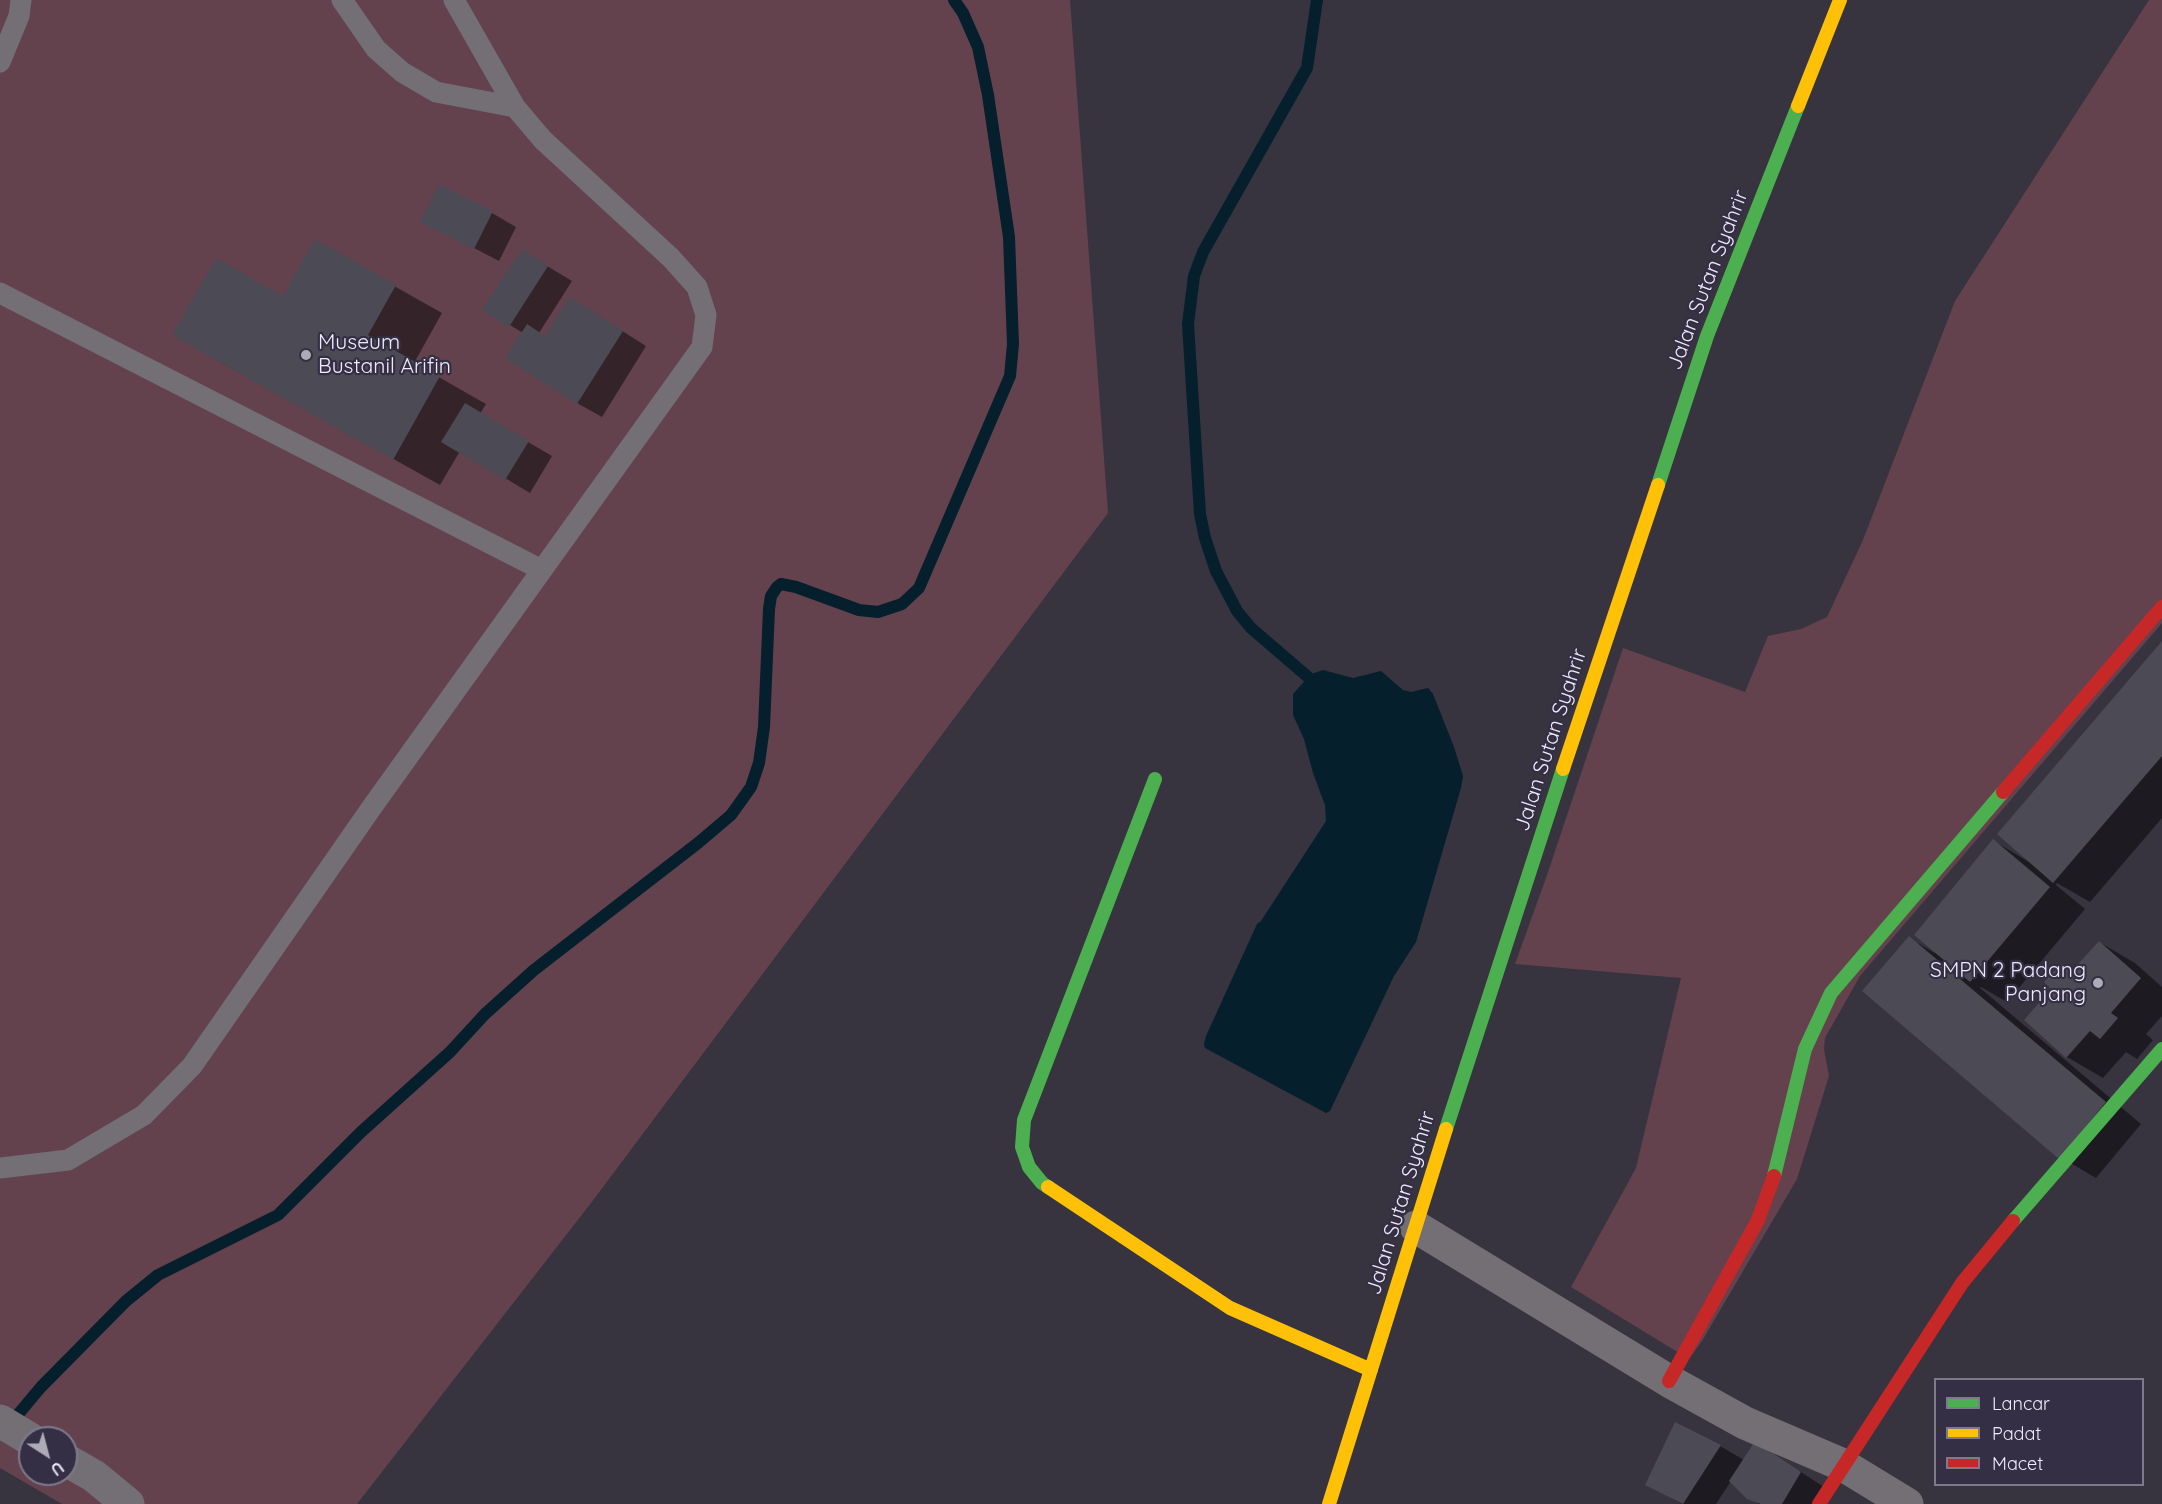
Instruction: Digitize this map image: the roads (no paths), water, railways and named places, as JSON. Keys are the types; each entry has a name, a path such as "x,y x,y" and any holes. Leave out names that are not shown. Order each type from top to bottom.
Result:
{"main road":[{"name":"Jalan Sutan Syahrir","path":"1329,1504 1481,1018 1707,336 1840,0"},
{"path":"1669,1381 1758,1220 1778,1162 1805,1049 1831,993 2162,607"},
{"path":"1155,779 1024,1120 1022,1147 1029,1167 1042,1183 1230,1308 1371,1370"},
{"path":"1819,1504 1962,1283 2025,1206 2162,1049"}],"street":[{"path":"1416,1227 1669,1381 1745,1423 1843,1465 1907,1504"},
{"path":"0,1421 18,1432"},
{"path":"78,1467 94,1476 128,1504"}],"lane":[{"path":"0,62 19,16 21,0"},
{"path":"342,0 376,49 402,72 436,92 514,107"},
{"path":"0,1168 68,1160 144,1115 192,1066 379,797 702,347 706,315 697,286 671,258 543,140 514,107 454,0"},
{"path":"0,294 542,570"}],"water":[{"path":"1323,670 1353,678 1381,671 1403,690 1411,692 1428,688 1433,694 1463,776 1416,942 1394,976 1330,1111 1326,1113 1205,1048 1204,1044 1257,924 1326,821 1325,805 1304,739 1293,715 1293,694 1311,674"}],"waterway":[{"path":"10,1424 41,1387 126,1301 158,1275 278,1215 361,1132 450,1052 485,1014 534,970 731,815 751,787 759,763 764,727 769,609 771,596 777,587 781,584 796,587 859,610 878,612 902,604 919,588 1010,376 1013,344 1009,237 988,95 978,47 963,13 954,0"},
{"path":"1308,677 1251,628 1237,611 1216,571 1200,514 1188,324 1194,276 1203,252 1307,68 1317,0"}],"place":[{"name":"Museum Bustanil Arifin","path":"306,355"},
{"name":"SMPN 2 Padang Panjang","path":"2098,983"}]}
